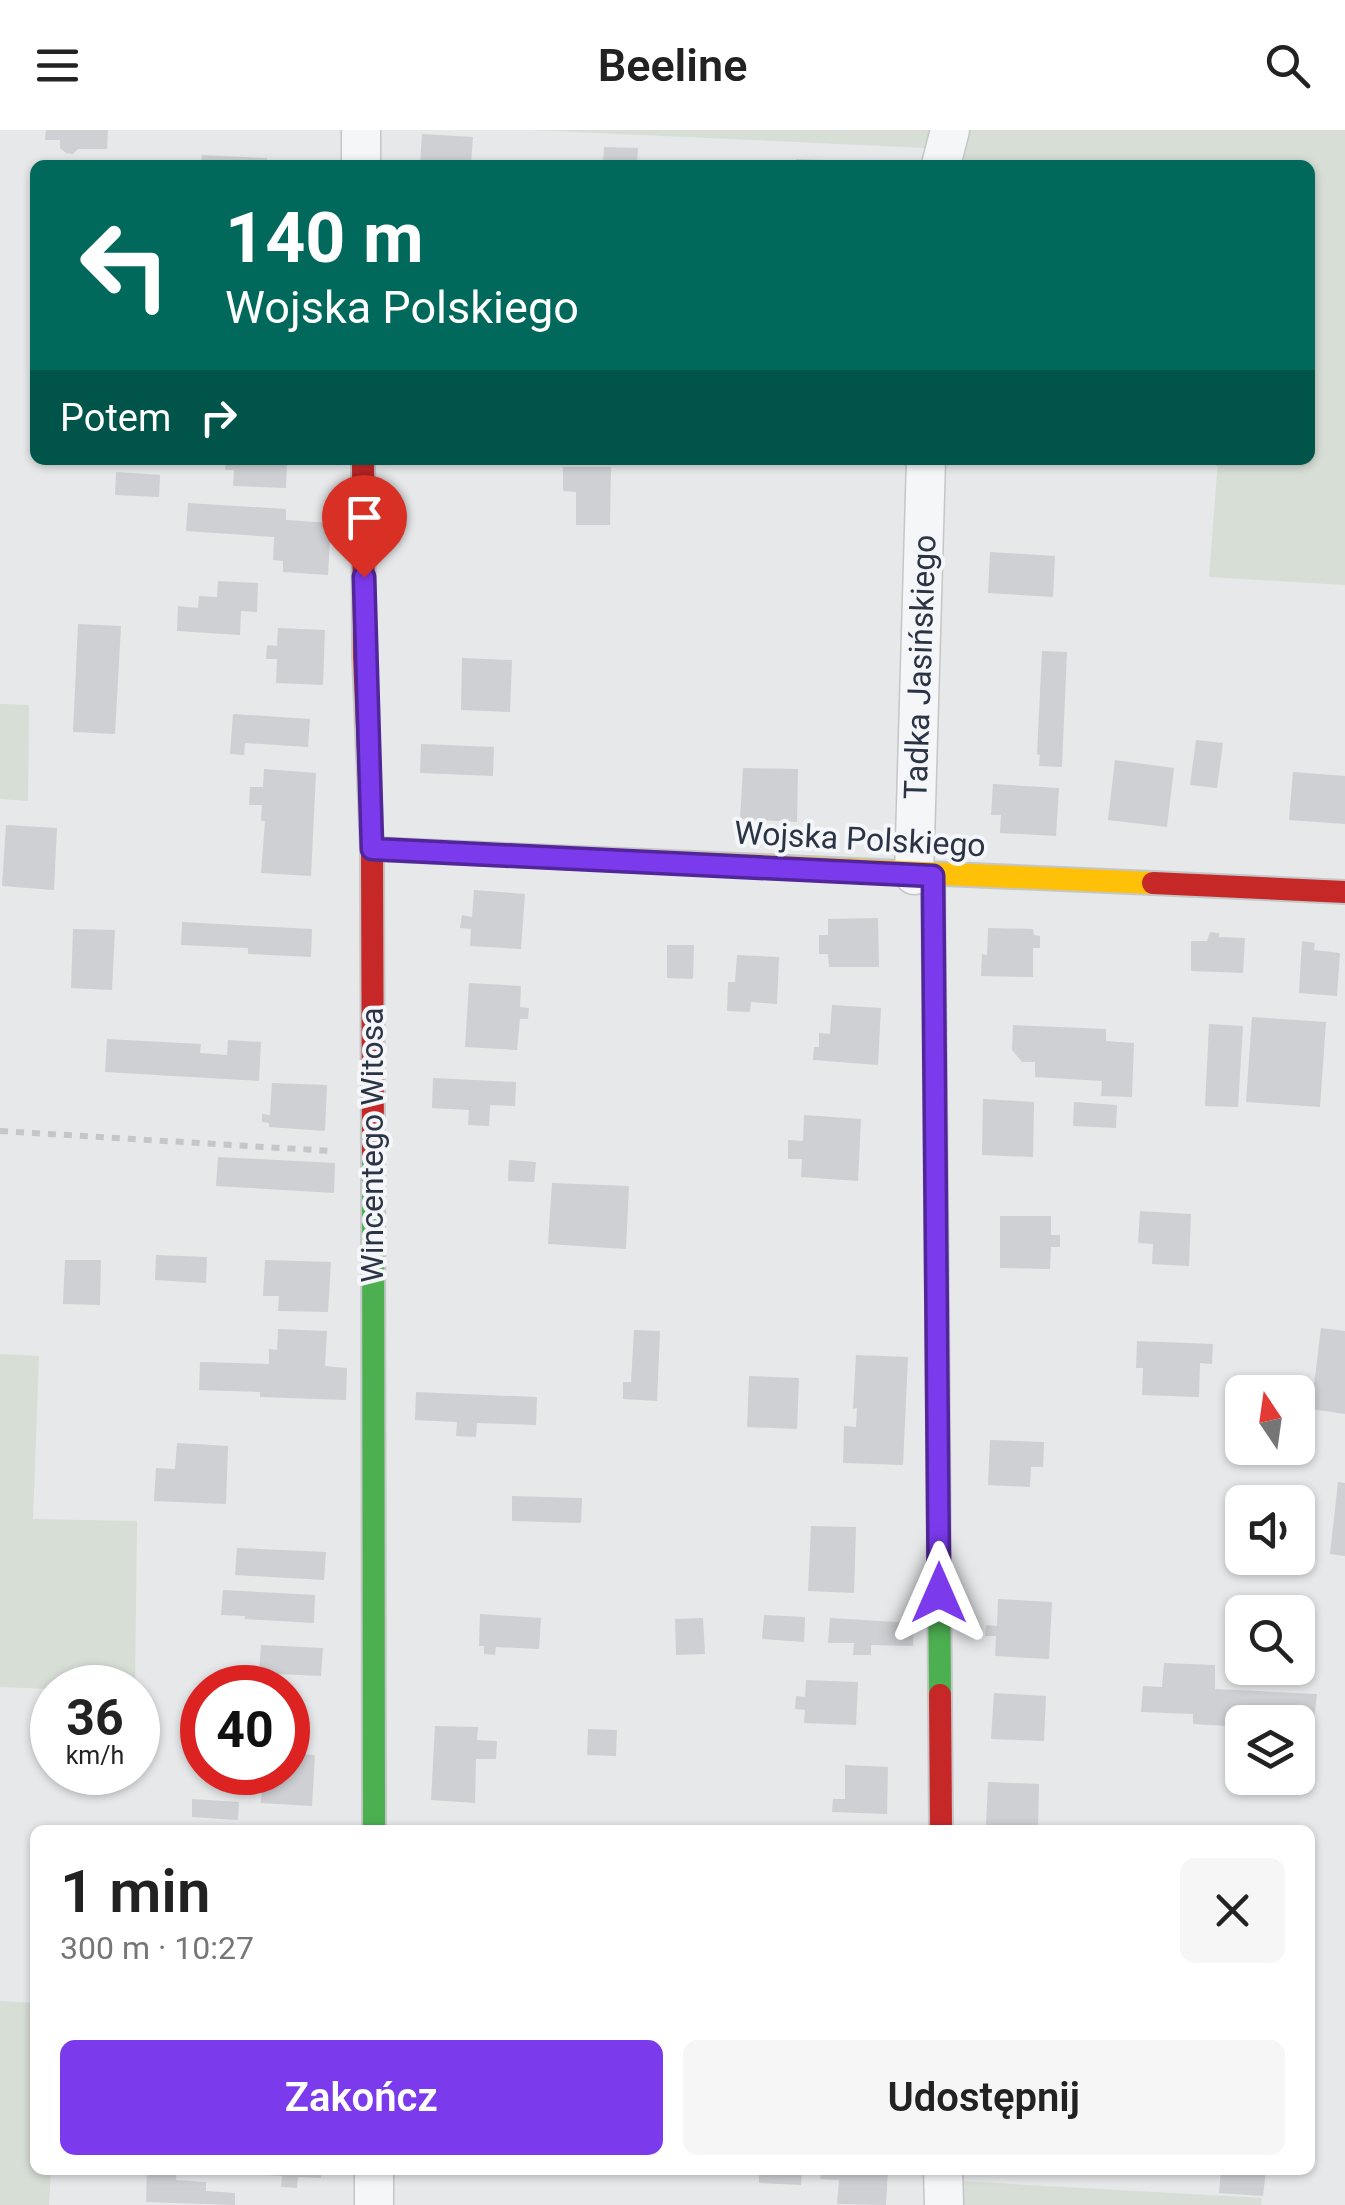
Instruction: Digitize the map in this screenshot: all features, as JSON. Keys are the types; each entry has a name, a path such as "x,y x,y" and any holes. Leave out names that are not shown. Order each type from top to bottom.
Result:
{"street":[{"path":"361,130 361,160"},
{"path":"942,160 950,130"},
{"name":"Wincentego Witosa","path":"363,465 364,656 372,849 374,1825"},
{"name":"Tadka Jasińskiego","path":"924,875 926,465"},
{"name":"Wojska Polskiego","path":"372,849 1345,892"},
{"path":"924,875 941,1825"},
{"path":"374,2175 374,2205"},
{"path":"943,2175 944,2205"}],"path":[{"path":"0,1131 372,1153"}],"shaded area":[{"path":"532,130 1345,130 1345,585 1209,577 1218,465 1315,465 1315,160 948,160 947,149"},
{"path":"0,704 29,705 28,801 0,799"},
{"path":"0,1354 39,1356 33,1519 137,1521 135,1665 30,1665 30,1688 0,1687"},
{"path":"0,2001 30,2003 30,2175 51,2175 49,2205 0,2205"},
{"path":"960,2181 1262,2198 1261,2205 961,2205"}],"building":[{"path":"46,130 108,130 107,149 66,153 60,148 60,140 45,140"},
{"path":"422,134 473,137 471,160 420,160"},
{"path":"604,147 638,148 637,160 603,160"},
{"path":"202,155 267,158 267,160 202,160"},
{"path":"226,465 287,465 286,488 233,486 234,470 225,470"},
{"path":"563,467 611,467 610,525 576,525 576,492 563,491"},
{"path":"116,472 160,475 159,497 115,495"},
{"path":"188,503 286,509 286,520 331,523 328,575 283,572 283,561 273,560 274,537 186,531"},
{"path":"990,552 1055,556 1053,597 988,593"},
{"path":"218,581 258,583 257,612 241,611 240,635 177,631 178,606 198,608 199,596 217,597"},
{"path":"78,624 121,626 115,734 73,732"},
{"path":"278,628 325,630 323,685 276,683 277,659 266,659 267,645 277,646"},
{"path":"1042,651 1067,652 1062,767 1039,766"},
{"path":"462,658 512,660 510,712 461,710"},
{"path":"233,714 310,719 308,747 245,743 244,755 230,754"},
{"path":"1196,740 1223,743 1217,788 1190,785"},
{"path":"421,744 494,747 493,776 420,773"},
{"path":"1115,760 1174,768 1167,827 1108,820"},
{"path":"743,768 798,769 797,822 740,819"},
{"path":"264,769 316,773 311,876 261,873 265,821 261,821 262,805 249,805 250,787 263,787"},
{"path":"1293,772 1345,776 1345,824 1289,820"},
{"path":"993,784 1059,788 1056,836 1000,833 1001,815 991,815"},
{"path":"6,825 57,828 54,890 2,886"},
{"path":"474,890 525,894 521,949 470,946 471,929 460,928 462,915 472,917"},
{"path":"878,918 879,967 829,967 828,954 819,954 819,935 828,935 828,919"},
{"path":"182,922 312,929 311,957 248,954 248,948 181,945"},
{"path":"988,928 1033,929 1034,935 1040,936 1040,948 1033,948 1033,977 981,976"},
{"path":"73,929 115,930 112,990 71,988"},
{"path":"1210,932 1219,933 1219,937 1245,938 1243,973 1191,971 1191,941 1207,941"},
{"path":"1302,941 1315,943 1314,950 1340,953 1337,996 1299,993"},
{"path":"667,945 694,945 693,979 667,978"},
{"path":"737,955 779,957 777,1004 751,1002 750,1012 727,1011 728,982 735,982"},
{"path":"469,983 521,986 520,1007 529,1008 528,1019 520,1019 517,1050 465,1047"},
{"path":"832,1005 881,1008 878,1065 813,1060 814,1047 819,1047 819,1033 830,1034"},
{"path":"1252,1017 1326,1022 1320,1107 1246,1102"},
{"path":"1209,1024 1243,1026 1238,1107 1205,1106"},
{"path":"1013,1025 1106,1029 1106,1041 1134,1043 1132,1097 1101,1096 1102,1081 1035,1077 1035,1062 1022,1062 1012,1050"},
{"path":"107,1039 201,1044 200,1053 227,1055 228,1040 261,1042 259,1081 105,1072"},
{"path":"433,1078 516,1082 515,1106 490,1105 489,1126 468,1125 469,1110 432,1108"},
{"path":"272,1083 327,1085 325,1131 269,1127 269,1123 262,1122 262,1114 270,1115"},
{"path":"983,1099 1034,1102 1033,1157 982,1155"},
{"path":"1074,1102 1117,1105 1116,1128 1073,1126"},
{"path":"804,1115 861,1119 858,1181 801,1177 802,1159 788,1159 788,1140 803,1141"},
{"path":"218,1157 335,1163 334,1193 216,1186"},
{"path":"509,1160 536,1162 534,1182 508,1181"},
{"path":"552,1183 629,1186 626,1249 548,1244"},
{"path":"1140,1211 1191,1214 1189,1266 1152,1264 1153,1244 1138,1243"},
{"path":"1000,1216 1051,1216 1051,1235 1060,1235 1060,1247 1051,1247 1050,1269 1000,1268"},
{"path":"156,1255 207,1257 206,1283 155,1280"},
{"path":"65,1260 101,1260 100,1305 63,1304"},
{"path":"265,1260 331,1262 328,1312 278,1311 279,1296 263,1296"},
{"path":"1321,1328 1345,1331 1345,1414 1315,1410"},
{"path":"278,1329 327,1331 325,1366 347,1368 346,1400 199,1390 200,1362 269,1364 269,1349 277,1350"},
{"path":"634,1330 660,1331 657,1401 623,1399 623,1382 631,1382"},
{"path":"1137,1341 1213,1344 1212,1364 1200,1363 1199,1397 1142,1395 1143,1368 1136,1368"},
{"path":"856,1355 908,1357 903,1465 843,1463 844,1426 856,1427"},
{"path":"749,1376 799,1378 797,1429 747,1427"},
{"path":"416,1392 537,1397 536,1425 477,1423 476,1437 456,1436 457,1422 415,1420"},
{"path":"990,1440 1044,1442 1043,1467 1031,1467 1030,1487 988,1485"},
{"path":"177,1443 228,1446 226,1504 154,1501 156,1468 175,1469"},
{"path":"1338,1482 1345,1483 1345,1556 1330,1554"},
{"path":"512,1496 582,1498 581,1523 512,1521"},
{"path":"811,1526 856,1527 854,1593 808,1591"},
{"path":"237,1548 326,1552 324,1580 235,1575"},
{"path":"223,1590 315,1595 314,1623 221,1615"},
{"path":"998,1599 1052,1602 1049,1659 995,1656 996,1636 985,1636 986,1625 997,1626"},
{"path":"480,1614 541,1618 539,1649 496,1647 495,1655 484,1654 484,1646 479,1646"},
{"path":"764,1615 805,1617 804,1642 762,1639"},
{"path":"703,1618 705,1654 676,1655 675,1619"},
{"path":"830,1618 914,1623 913,1646 871,1645 871,1655 853,1655 854,1643 828,1643"},
{"path":"261,1645 323,1648 321,1676 310,1676 310,1665 260,1665"},
{"path":"1164,1663 1215,1665 1215,1689 1317,1694 1315,1710 1315,1705 1225,1705 1225,1726 1193,1724 1193,1714 1141,1712 1143,1686 1162,1687"},
{"path":"806,1680 858,1682 856,1725 804,1723 805,1710 795,1709 796,1696 805,1697"},
{"path":"994,1693 1046,1696 1044,1741 991,1739"},
{"path":"435,1726 478,1727 477,1740 497,1741 496,1759 476,1759 475,1803 431,1800"},
{"path":"588,1729 617,1730 616,1756 587,1755"},
{"path":"310,1755 315,1755 312,1806 261,1803 261,1795 310,1795"},
{"path":"845,1765 888,1767 887,1814 832,1812 833,1799 845,1799"},
{"path":"988,1782 1039,1784 1038,1825 986,1825"},
{"path":"192,1799 239,1802 238,1820 192,1817"},
{"path":"147,2175 176,2175 176,2180 206,2182 206,2191 235,2193 235,2205 146,2202"},
{"path":"268,2175 321,2175 298,2177 297,2188 281,2187 282,2176"},
{"path":"759,2175 802,2175 801,2185 759,2183"},
{"path":"820,2175 888,2175 886,2205 837,2204 839,2180 820,2179"},
{"path":"1221,2175 1265,2175 1263,2196 1219,2193"}],"traffic: fast":[{"path":"373,1157 374,1825"},
{"path":"937,1307 940,1695"}],"traffic: slow":[{"path":"372,849 1153,883"},
{"path":"933,875 937,1307"}],"traffic: jam":[{"path":"363,465 364,656 372,849 373,1157"},
{"path":"1153,883 1345,892"},
{"path":"940,1695 941,1825"}],"route":[{"path":"364,577 372,849 933,876 939,1593"}]}
